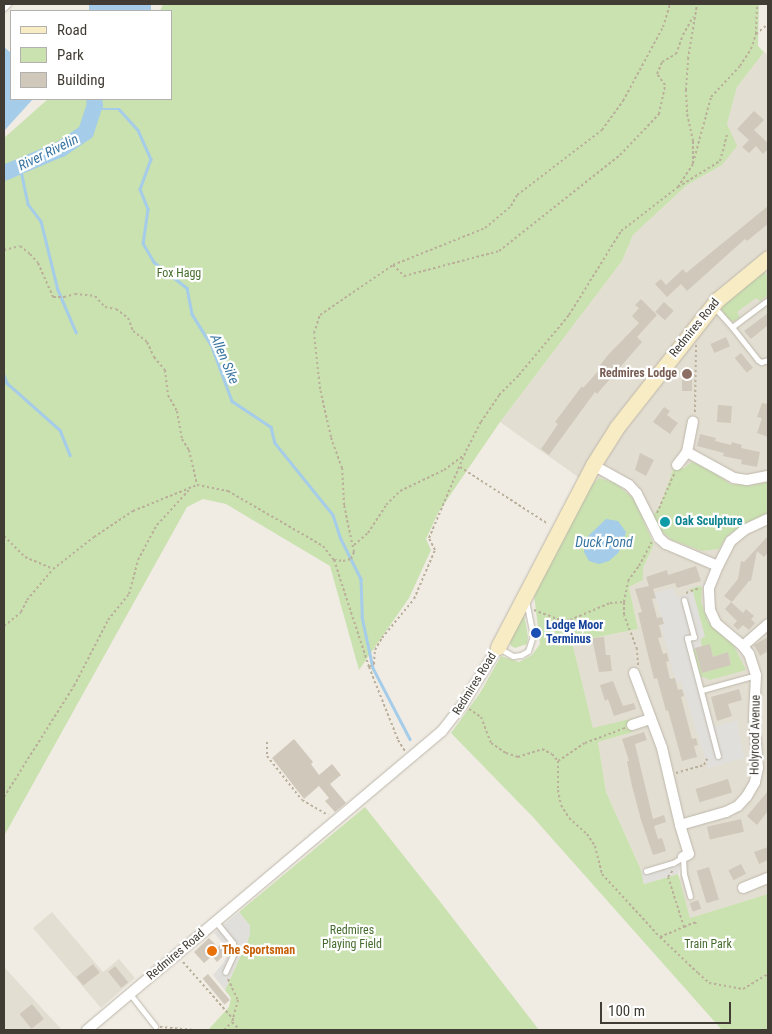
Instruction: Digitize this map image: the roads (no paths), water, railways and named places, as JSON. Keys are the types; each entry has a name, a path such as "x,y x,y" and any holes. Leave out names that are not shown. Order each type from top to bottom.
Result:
{"street":[{"name":"Redmires Road","path":"87,1030 442,731 463,704 526,600 558,531 593,465 617,427 712,305 767,263"},
{"path":"678,465 686,452 693,422"},
{"path":"686,452 734,478 747,480 768,476"},
{"path":"593,465 629,485 644,505 656,533 673,549 718,566"},
{"name":"Holyrood Avenue","path":"680,825 726,812 738,806 748,796 755,782 758,768 754,718 756,675 749,654 743,646 716,623 710,610 709,588 726,549 737,535 768,519"},
{"path":"743,646 768,624"},
{"path":"634,673 662,748 686,856"},
{"path":"632,725 651,719"},
{"path":"757,755 768,752"},
{"path":"743,888 768,878"}],"lane":[{"path":"4,8 8,4"},
{"path":"732,328 768,300"},
{"path":"712,305 758,360 761,362 768,360"},
{"path":"498,647 513,656 521,655 528,651 533,636 526,600"},
{"path":"684,600 694,637 687,638 718,756"},
{"path":"702,690 756,675"},
{"path":"646,871 686,856"},
{"path":"686,856 684,874 690,896"},
{"path":"216,922 234,943 235,951 225,972"},
{"path":"130,994 155,1026"}],"water":[{"path":"89,4 151,4 151,10 89,10"},
{"path":"4,47 10,52 10,100 32,100 4,131"},
{"name":"Duck Pond","path":"606,519 618,521 626,532 618,553 609,561 599,564 589,561 584,552 584,540"}],"waterway":[{"name":"River Rivelin","path":"4,173 61,149 86,132 95,105 94,100"},
{"name":"Allen Sike","path":"94,109 119,109 138,130 151,159 140,189 148,209 143,243 154,262 187,288 192,314 211,344 232,401 271,427 275,443 333,515 341,539 361,579 362,617 373,668 410,739"},
{"path":"20,166 28,204 41,221 58,290 76,332"},
{"path":"4,375 7,383 60,430 70,455"}],"place":[{"name":"Redmires Lodge","path":"687,374"},
{"name":"Oak Sculpture","path":"665,522"},
{"name":"Lodge Moor Terminus","path":"536,633"},
{"name":"The Sportsman","path":"212,951"}],"park label":[{"name":"Fox Hagg","path":"179,274"},
{"name":"Redmires Playing Field","path":"352,938"},
{"name":"Train Park","path":"708,945"}]}
